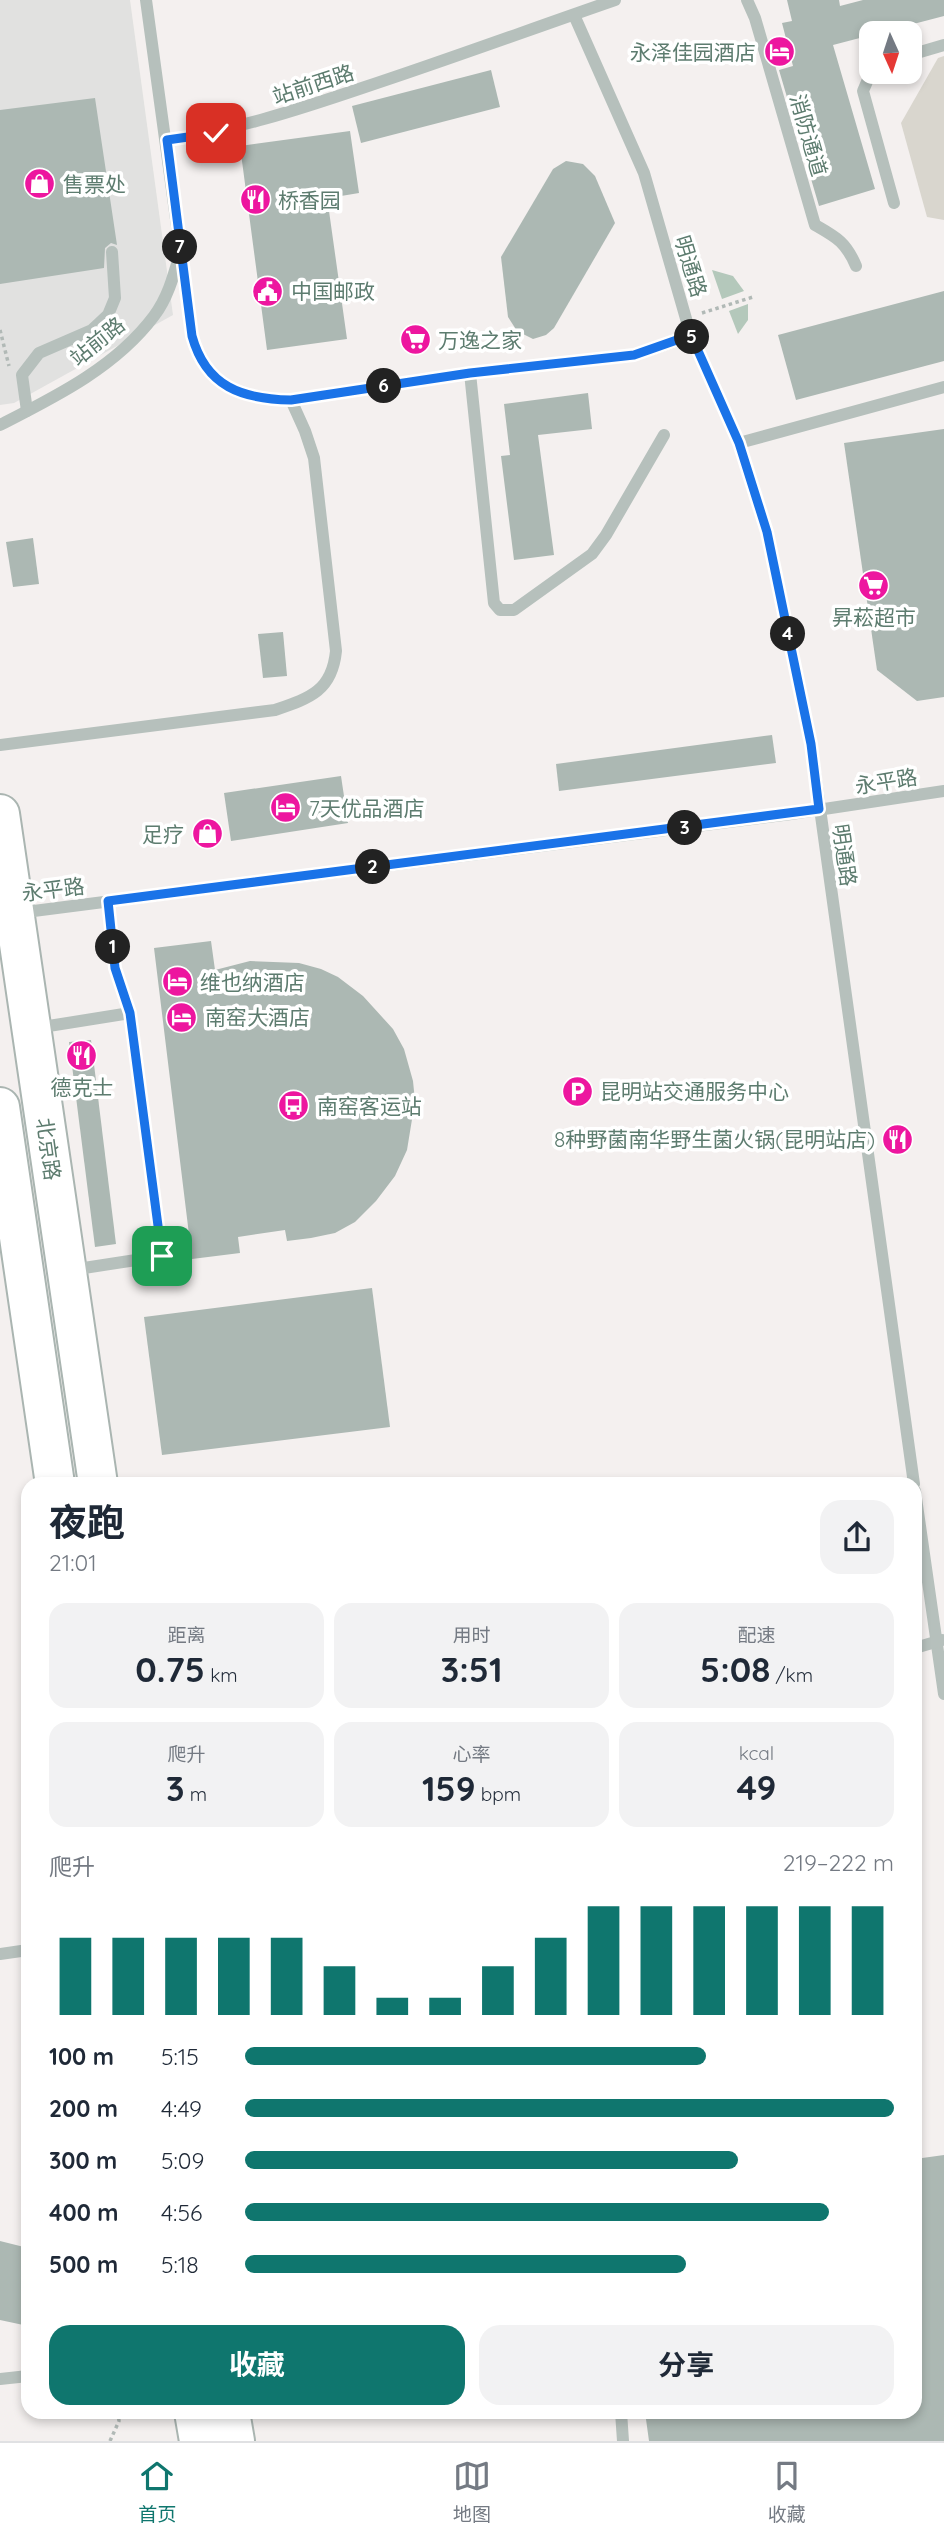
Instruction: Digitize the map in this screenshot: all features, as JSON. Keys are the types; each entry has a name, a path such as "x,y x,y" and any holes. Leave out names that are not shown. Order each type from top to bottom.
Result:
{"main road":[{"name":"北京路","path":"0,814 7,914 31,1029 97,1477"},
{"name":"北京路","path":"0,1107 54,1477"},
{"path":"195,2419 199,2441"},
{"path":"231,2419 235,2441"}],"street":[{"path":"146,0 192,336 196,351 209,373 226,385 267,400 291,400 470,373 634,355 691,335"},
{"name":"站前西路","path":"167,140 216,133 280,115 615,0"},
{"name":"消防通道","path":"747,0 755,18 815,225 849,249 856,266"},
{"name":"明通路","path":"574,15 644,173 691,335 739,443 767,532 811,744 913,1477"},
{"path":"922,51 944,45"},
{"path":"866,84 863,91 894,203"},
{"path":"27,411 22,375 39,353 92,330 108,315 115,298 112,252"},
{"name":"站前路","path":"0,425 100,368 131,343 155,315 170,287 181,252"},
{"path":"470,373 494,603 500,610 514,610 592,554 606,535 664,435"},
{"path":"739,443 944,387"},
{"path":"0,745 275,710 304,700 323,687 334,669 336,650 314,458 291,400"},
{"name":"永平路","path":"7,914 944,791"},
{"path":"67,1271 162,1256 130,1013 115,968 108,901"},
{"path":"31,1029 130,1013"},
{"path":"922,1533 940,1640 944,1694"},
{"path":"922,1646 940,1640"},
{"path":"0,1954 21,1951"},
{"path":"0,2379 21,2377"},
{"path":"622,2419 624,2441"}],"path":[{"path":"686,318 753,297"},
{"path":"110,2441 119,2419"}],"shaded area":[{"path":"0,0 130,0 173,315 14,403 0,405"},
{"path":"944,56 944,220 927,217 901,123 938,58"},
{"path":"712,270 733,276 744,291 722,299"},
{"path":"748,304 748,320 738,334 729,311"}],"building":[{"path":"787,0 839,0 840,6 863,0 944,0 944,16 922,22 859,21 859,38 833,45 875,189 819,206 779,70 793,66 782,23 792,21"},
{"path":"491,70 500,107 361,143 352,106"},
{"path":"95,98 117,245 111,243 105,248 104,268 0,284 0,110"},
{"path":"350,131 359,193 341,196 342,209 329,211 347,339 267,350 240,146"},
{"path":"566,161 583,164 595,176 615,223 554,328 546,335 533,339 517,331 508,317 501,257 553,169"},
{"path":"944,291 944,361 796,400 778,335"},
{"path":"588,393 592,429 538,435 554,555 514,560 501,456 510,455 504,404"},
{"path":"944,429 944,697 917,701 877,670 844,443"},
{"path":"33,538 39,584 13,587 6,542"},
{"path":"283,632 287,676 263,678 258,634"},
{"path":"772,735 776,763 559,791 556,764"},
{"name":"7天优品酒店","path":"341,776 348,823 231,841 224,793"},
{"name":"南窑客运站","path":"211,941 215,970 250,961 299,963 338,977 363,996 393,1029 404,1049 413,1081 415,1101 407,1150 395,1176 355,1222 335,1233 311,1238 287,1241 285,1230 238,1237 240,1253 192,1259 154,948"},
{"path":"91,1040 116,1244 95,1247 69,1042"},
{"path":"372,1288 390,1427 162,1455 144,1317"},
{"path":"944,2155 944,2441 649,2441 646,2419 922,2419 922,2158"},
{"path":"0,2241 21,2246 21,2324 0,2320"}],"place":[{"name":"永泽佳园酒店","path":"779,52"},
{"name":"售票处","path":"40,184"},
{"name":"桥香园","path":"255,200"},
{"name":"中国邮政","path":"268,291"},
{"name":"万逸之家","path":"415,340"},
{"name":"昇菘超市","path":"874,585"},
{"name":"7天优品酒店","path":"286,808"},
{"name":"足疗","path":"207,834"},
{"name":"维也纳酒店","path":"177,982"},
{"name":"南窑大酒店","path":"182,1017"},
{"name":"德克士","path":"82,1055"},
{"name":"昆明站交通服务中心","path":"577,1091"},
{"name":"南窑客运站","path":"294,1106"},
{"name":"8种野菌南华野生菌火锅(昆明站店)","path":"898,1139"}],"route":[{"path":"162,1256 130,1013 115,968 108,901 819,809 811,744 767,532 739,443 691,335 634,355 470,373 291,400 267,400 235,390 209,373 196,351 167,140 216,133"}]}
